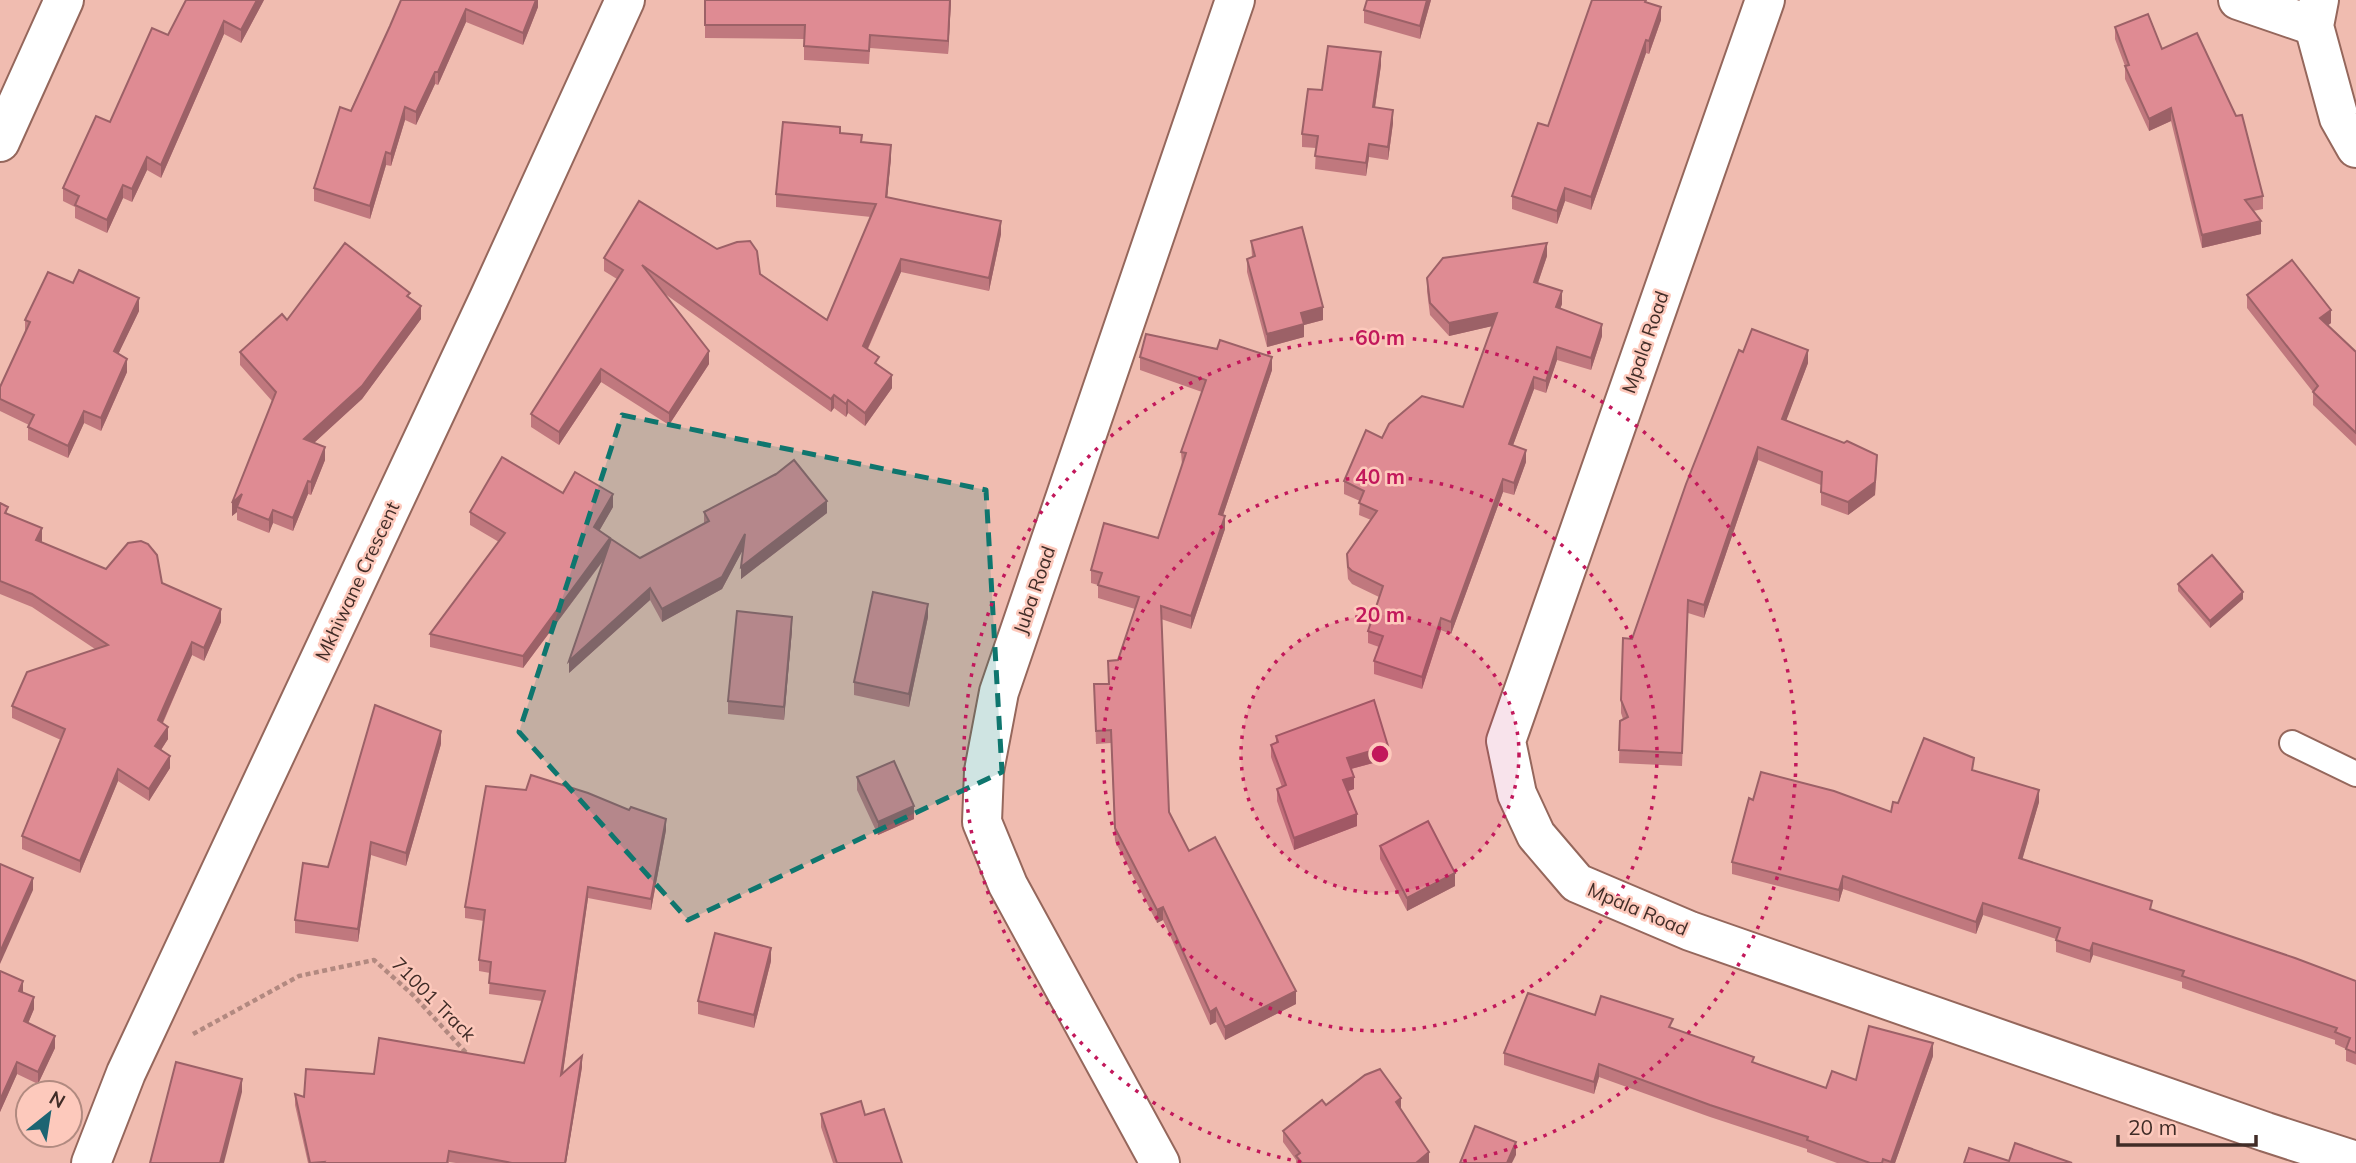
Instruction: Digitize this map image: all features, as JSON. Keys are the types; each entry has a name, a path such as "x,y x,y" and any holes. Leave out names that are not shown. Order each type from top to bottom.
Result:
{"street":[{"path":"0,142 64,0"},
{"name":"Mkhiwane Crescent","path":"91,1163 132,1060 489,298 625,0"},
{"name":"Juba Road","path":"1160,1163 1008,885 982,822 984,771 999,692 1235,0"},
{"name":"Mpala Road","path":"1765,0 1506,741 1517,794 1536,835 1577,883 1690,931 2356,1161"},
{"path":"2238,0 2317,13 2339,118 2356,148"}],"lane":[{"path":"2292,743 2356,774"}],"path":[{"name":"71001 Track","path":"189,1037 299,976 374,960 414,996 470,1055 471,1066"}],"highlighted area":[{"path":"622,415 986,490 1002,772 688,920 519,732"}],"building":[{"path":"186,0 257,0 241,30 224,21 161,165 147,157 132,189 123,185 107,220 75,205 79,196 63,188 96,116 110,122 152,28 168,35"},
{"path":"401,0 536,0 523,33 466,9 438,72 435,72 416,112 405,107 391,154 386,152 370,206 314,188 340,107 351,111"},
{"path":"705,0 950,0 948,41 870,35 869,51 804,46 805,25 705,25"},
{"path":"1367,0 1427,0 1420,26 1364,10"},
{"path":"1592,0 1646,0 1645,2 1661,7 1649,41 1646,40 1591,197 1565,188 1557,211 1512,196 1538,123 1548,126"},
{"path":"2148,14 2162,49 2197,33 2236,116 2242,115 2263,196 2245,200 2261,221 2202,235 2171,108 2149,119 2125,66 2129,65 2115,27"},
{"path":"1328,46 1381,52 1373,107 1393,110 1388,147 1369,144 1366,163 1315,156 1318,136 1302,134 1308,89 1322,90"},
{"path":"783,122 840,127 840,133 862,135 861,142 891,145 886,197 1001,221 989,278 901,259 863,346 879,357 875,363 892,375 865,413 848,400 846,404 834,395 831,399 642,265 709,351 669,413 601,369 559,432 531,414 623,270 604,258 639,201 717,249 750,241 757,251 760,274 827,320 876,204 776,194"},
{"path":"1302,227 1323,307 1301,313 1304,324 1267,334 1247,259 1255,256 1251,241"},
{"path":"345,243 410,293 407,296 421,306 362,386 304,439 325,447 293,518 273,510 269,520 237,507 242,494 232,503 276,392 240,352 282,314 287,320"},
{"path":"1547,243 1534,282 1562,291 1556,307 1602,324 1591,358 1557,347 1546,381 1534,377 1509,444 1526,450 1514,483 1503,479 1451,622 1441,618 1422,677 1374,661 1383,636 1368,631 1383,586 1352,571 1348,567 1347,554 1377,511 1359,503 1364,491 1344,481 1366,430 1382,438 1389,424 1422,396 1463,407 1497,313 1449,323 1430,303 1427,278 1443,258"},
{"path":"2292,260 2331,310 2320,318 2356,352 2356,433 2313,392 2318,386 2247,295"},
{"path":"79,270 139,298 114,351 127,359 101,418 84,411 68,446 28,427 34,415 0,399 0,387 30,322 25,320 48,272 73,283"},
{"path":"1752,329 1808,350 1782,419 1844,443 1847,441 1877,455 1875,482 1848,502 1821,492 1822,472 1758,447 1704,605 1688,600 1682,753 1619,750 1620,721 1628,717 1621,700 1623,638 1632,639 1686,484 1739,350 1743,352"},
{"path":"1146,334 1217,349 1220,340 1272,357 1219,514 1225,516 1191,616 1161,606 1169,812 1189,851 1215,837 1296,991 1225,1027 1216,1008 1210,1012 1163,907 1157,910 1115,828 1111,730 1096,731 1094,684 1109,684 1108,661 1118,660 1139,597 1098,585 1102,573 1091,570 1104,523 1158,538 1186,453 1181,452 1206,380 1140,357"},
{"path":"502,457 563,493 575,472 613,494 594,527 610,538 523,656 430,634 505,533 470,512"},
{"path":"794,460 827,501 741,567 745,534 722,577 662,609 650,588 569,661 611,539 640,558 709,521 704,512 775,475"},
{"path":"0,503 8,507 5,513 42,528 36,540 106,569 128,543 141,541 148,544 157,555 162,583 221,609 204,648 192,642 158,720 168,727 155,746 170,756 149,789 118,769 80,861 22,836 65,729 12,706 27,672 108,645 32,594 0,581"},
{"path":"2212,555 2243,592 2210,621 2178,584"},
{"path":"873,592 928,604 909,694 854,682"},
{"path":"737,611 792,617 784,707 728,701"},
{"path":"1374,700 1388,746 1347,758 1354,777 1343,780 1357,814 1294,838 1277,789 1286,785 1271,745 1278,742 1276,736"},
{"path":"375,705 441,731 406,853 371,842 358,929 295,920 303,863 328,867"},
{"path":"1924,738 1974,758 1972,770 2039,790 2019,858 2152,901 2150,909 2356,981 2356,1053 2346,1049 2350,1038 2335,1032 2337,1028 2182,976 2184,971 2093,943 2090,951 2056,940 2060,928 1983,903 1976,922 1843,876 1839,890 1732,862 1749,798 1753,800 1761,772 1834,791 1891,812 1893,802 1898,803"},
{"path":"894,761 914,806 878,822 857,777"},
{"path":"531,775 588,793 629,810 631,807 666,819 651,899 588,887 561,1075 582,1056 565,1163 512,1163 449,1151 447,1163 310,1163 295,1094 304,1097 306,1069 374,1074 379,1038 524,1063 545,991 489,983 491,962 479,960 485,910 465,907 486,786 526,790"},
{"path":"1428,821 1455,873 1407,898 1380,846"},
{"path":"0,864 33,878 0,952"},
{"path":"715,933 771,948 754,1015 698,1001"},
{"path":"0,971 23,981 19,991 34,997 24,1021 55,1036 38,1072 17,1062 0,1100"},
{"path":"1528,993 1595,1015 1601,996 1673,1019 1669,1027 1754,1057 1752,1062 1826,1088 1832,1071 1856,1080 1869,1026 1933,1043 1891,1162 1883,1159 1882,1163 1870,1163 1807,1140 1808,1137 1710,1105 1599,1064 1594,1082 1504,1053"},
{"path":"176,1062 242,1079 220,1163 150,1163"},
{"path":"1380,1069 1401,1098 1396,1102 1429,1152 1416,1163 1302,1163 1296,1156 1300,1153 1283,1131 1322,1100 1326,1105 1365,1075"},
{"path":"861,1101 865,1115 884,1109 902,1163 837,1163 821,1114"},
{"path":"1475,1126 1516,1142 1507,1163 1460,1163"},
{"path":"2015,1143 2072,1163 1964,1163 1969,1148 2009,1161"}]}
